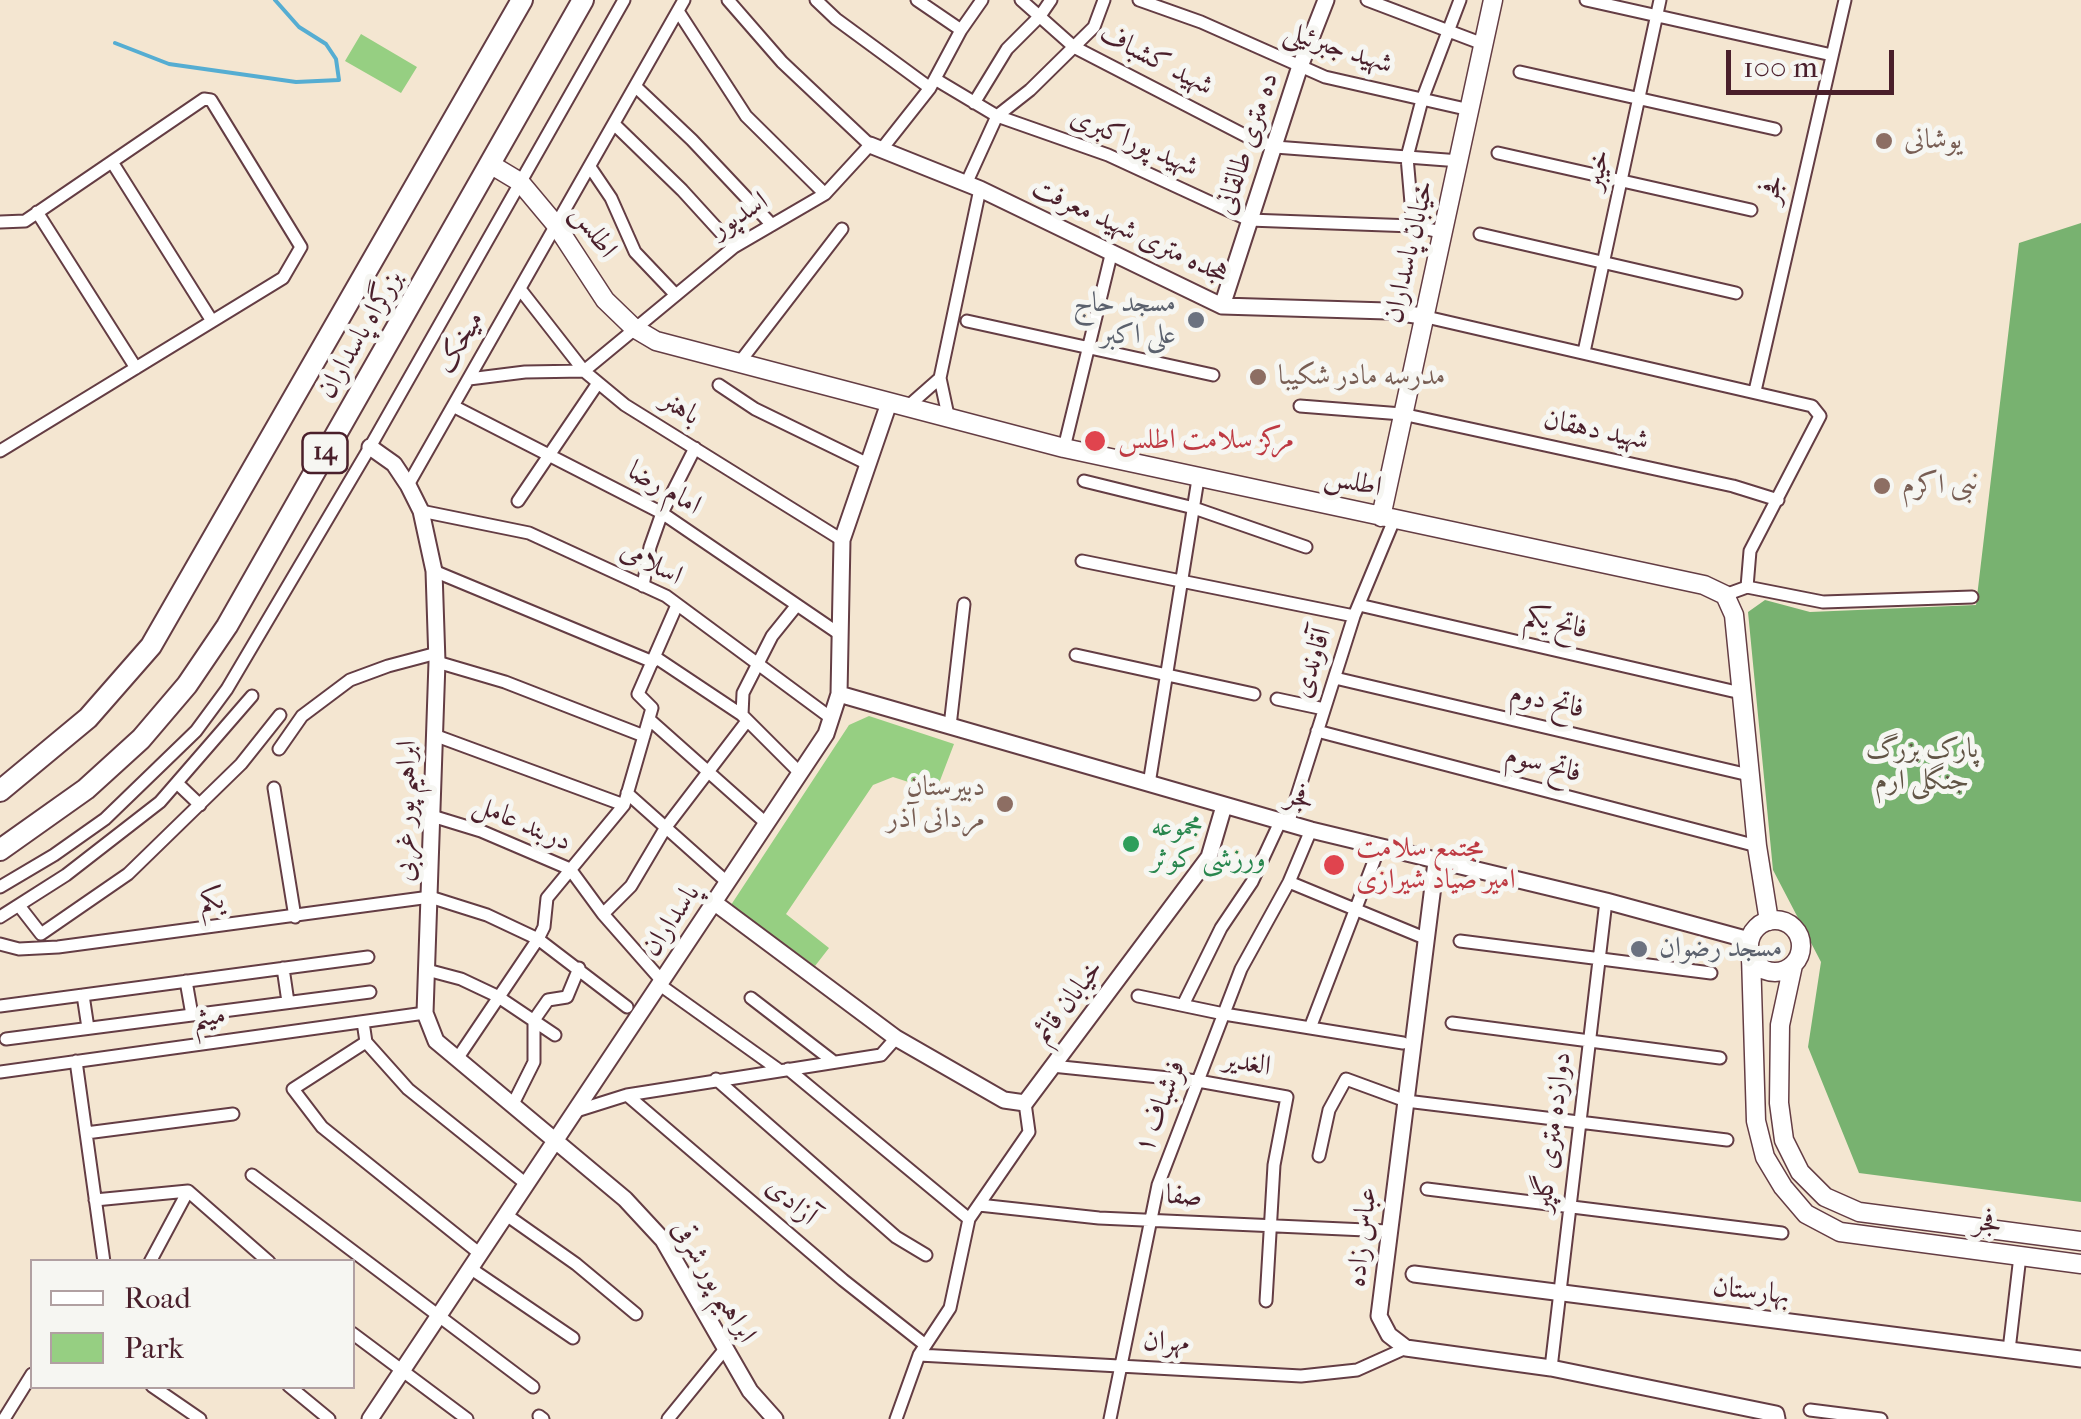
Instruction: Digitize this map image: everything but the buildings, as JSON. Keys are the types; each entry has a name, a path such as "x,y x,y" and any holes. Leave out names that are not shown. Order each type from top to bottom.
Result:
{"highway":[{"name":"بزرگراه پاسداران","path":"0,791 88,718 152,646 522,0"},
{"name":"بزرگراه پاسداران","path":"0,850 86,789 141,739 186,685 227,626 583,0"}],"main road":[{"name":"خیابان پاسداران","path":"1387,518 1402,414 1492,0"},
{"name":"اطلس","path":"490,164 520,182 556,225 605,300 634,328 656,340 1064,448 1704,584 1725,595"},
{"path":"1725,595 1734,615 1756,846 1770,920"},
{"path":"1770,920 1786,922 1798,934 1801,950 1793,965 1778,972 1762,968 1750,948 1756,928 1770,920"},
{"name":"فجر","path":"1750,948 1756,1121 1765,1157 1806,1214 1840,1232 2081,1264"},
{"name":"فجر","path":"1793,965 1780,1025 1779,1103 1784,1140 1800,1172 1825,1197 1859,1212 2081,1241"},
{"path":"2020,1256 2023,1233"}],"street":[{"path":"0,887 105,819 196,731 262,632 624,0"},
{"name":"هجده متری شهید معرفت","path":"728,0 782,62 876,148 973,186 1222,306 1388,311 1422,316 1812,406 1820,416 1778,500"},
{"name":"شهید پوراکبری","path":"816,0 836,19 932,84 997,116 1108,155 1249,220 1413,226 1441,232"},
{"path":"917,0 961,30"},
{"name":"اسدپور","path":"584,371 734,246 825,194 876,148 932,84 982,0"},
{"name":"شهید کشباف","path":"1021,0 1074,47 1274,147 1460,161"},
{"path":"974,102 1007,49 1051,0"},
{"path":"950,420 940,378 973,186 997,116 1030,90 1094,27 1104,0"},
{"name":"شهید جبرئیلی","path":"1139,0 1201,22 1299,68 1470,110"},
{"name":"ده متری طالقانی","path":"1222,306 1299,68 1326,0"},
{"path":"1368,0 1484,44"},
{"path":"1413,226 1408,158 1422,100 1460,0"},
{"path":"1586,0 1832,56"},
{"name":"خیبر","path":"1584,352 1660,0"},
{"name":"فجر","path":"1755,391 1845,0"},
{"path":"681,5 746,116 825,194"},
{"name":"میخک","path":"408,485 681,5"},
{"path":"1520,72 1775,129"},
{"path":"635,86 772,225"},
{"path":"0,222 25,221 204,99 211,100 301,247 284,278 0,451"},
{"path":"614,124 734,246"},
{"path":"1498,153 1751,210"},
{"path":"112,162 212,322"},
{"path":"590,167 611,198 635,252 674,294"},
{"path":"37,212 136,368"},
{"path":"739,363 842,229"},
{"path":"1480,234 1736,293"},
{"path":"1064,448 1112,251"},
{"name":"باهنر","path":"520,289 584,371 625,405 842,540"},
{"path":"967,320 1213,375"},
{"path":"469,379 524,372 584,371"},
{"path":"897,406 940,378"},
{"path":"518,501 598,383"},
{"path":"719,385 755,409 868,464"},
{"name":"امام رضا","path":"453,406 662,513 838,633"},
{"name":"پاسداران","path":"370,1419 826,734 839,694 842,540 868,464 897,406"},
{"path":"1300,406 1402,414"},
{"name":"شهید دهقان","path":"1402,414 1733,486 1778,500"},
{"name":"ابراهیم پور غربی","path":"370,447 394,464 408,485 421,511 434,572 437,658 424,1014"},
{"path":"643,586 650,547 662,513 695,448"},
{"path":"1150,784 1198,479"},
{"path":"1084,481 1194,508 1306,546"},
{"path":"1747,587 1750,551 1778,500"},
{"name":"اسلامی","path":"421,511 529,533 643,586 677,604 831,718"},
{"name":"آقاوندی","path":"1183,1005 1221,928 1284,823 1387,518"},
{"path":"1082,561 1357,610"},
{"path":"434,572 654,659 744,718 800,773"},
{"path":"1725,595 1747,587 1824,602 1972,597"},
{"path":"457,1058 538,939 544,927 547,898 626,799 652,708 638,694 677,604"},
{"path":"603,914 631,886 666,827 744,718 743,693 772,636 797,604"},
{"path":"950,726 964,604"},
{"name":"فاتح یکم","path":"1357,610 1741,693"},
{"path":"1076,656 1254,694"},
{"path":"278,749 302,716 350,680 388,666 437,658 644,736"},
{"name":"فاتح دوم","path":"1334,678 1749,776"},
{"name":"فجر","path":"839,694 1284,823 1606,902 1750,948"},
{"path":"0,917 116,838 160,802 252,696"},
{"path":"1277,698 1324,709"},
{"path":"20,907 40,934 128,874 241,764 280,716"},
{"path":"650,720 767,824"},
{"name":"فاتح سوم","path":"1317,732 1756,846"},
{"path":"434,734 626,799 666,827 728,883"},
{"path":"177,782 200,805"},
{"path":"274,788 295,917"},
{"name":"خیابان قائم","path":"1025,1103 1208,857 1224,806"},
{"name":"دربند عامل","path":"432,816 481,831 570,869 661,983 783,1070 969,1219"},
{"name":"فرشباف ۱","path":"1110,1419 1158,1185 1241,968 1289,882 1311,830"},
{"path":"1310,1028 1379,848"},
{"name":"عباس زاده","path":"1406,1348 1389,1335 1379,1316 1436,862"},
{"path":"1289,882 1427,939"},
{"path":"430,898 487,915 538,939 627,1007"},
{"name":"یکم","path":"0,944 19,948 58,947 430,898"},
{"name":"دوازده متری گلپر","path":"1551,1368 1606,902"},
{"path":"715,904 896,1038 1004,1100 1025,1103 1029,1132 969,1219 950,1308 922,1350 896,1419"},
{"path":"1460,941 1710,973"},
{"path":"0,1006 368,957"},
{"path":"283,968 288,1002"},
{"path":"513,1104 534,1062 534,1020 548,1000 566,997 578,968"},
{"path":"427,970 461,978 555,1034"},
{"path":"186,981 192,1015"},
{"path":"6,1039 370,992"},
{"path":"83,995 88,1028"},
{"path":"1138,996 1224,1014 1403,1042"},
{"path":"750,998 834,1062"},
{"path":"424,1014 436,1042 555,1139"},
{"name":"میثم","path":"0,1072 424,1014"},
{"path":"363,1022 366,1042 408,1089 525,1183"},
{"path":"1452,1023 1720,1058"},
{"path":"573,1112 627,1095 881,1055 896,1038"},
{"path":"366,1042 293,1089 322,1128 479,1253"},
{"path":"76,1061 104,1259"},
{"name":"الغدیر","path":"1052,1066 1198,1081 1287,1097 1274,1165 1266,1301"},
{"path":"1319,1156 1330,1110 1346,1079 1406,1101 1727,1140"},
{"path":"716,1080 896,1237 926,1255"},
{"name":"آزادی","path":"627,1095 922,1350"},
{"path":"86,1133 232,1114"},
{"name":"ابراهیم پور شرقی","path":"555,1139 625,1199 663,1240 750,1391 775,1419"},
{"path":"252,1176 532,1387"},
{"path":"1427,1189 1782,1233"},
{"path":"95,1200 188,1190 266,1259"},
{"path":"152,1259 188,1190"},
{"name":"صفا","path":"978,1204 1099,1218 1388,1231"},
{"path":"504,1214 576,1264 636,1314"},
{"path":"2009,1350 2020,1256"},
{"path":"470,1268 573,1338"},
{"name":"بهارستان","path":"1414,1274 2081,1358"},
{"path":"355,1335 467,1419"},
{"path":"1406,1348 1551,1368 1777,1417"},
{"name":"مهران","path":"922,1350 1301,1376 1357,1370 1406,1348"},
{"path":"668,1419 724,1349"},
{"path":"4,1419 30,1377"},
{"path":"156,1389 200,1419"},
{"path":"292,1389 328,1419"},
{"path":"1810,1410 1882,1419"},
{"path":"1754,1419 1777,1417"}],"green space":[{"path":"361,34 417,67 401,93 345,61"},
{"name":"پارک بزرگ جنگلی ارم","path":"2081,223 2081,1202 1859,1173 1808,1047 1821,962 1773,870 1748,612 1765,600 1810,612 1976,605 2019,243"},
{"path":"869,716 954,744 936,791 893,777 873,785 786,914 829,948 815,966 731,905 849,725"}],"waterway":[{"path":"115,43 169,64 296,82 339,80 336,59 326,44 299,27 275,0"}],"place":[{"name":"یوشانی","path":"1884,141"},
{"name":"مسجد حاج علی اکبر","path":"1196,320"},
{"name":"مدرسه مادر شکیبا","path":"1258,377"},
{"name":"مرکز سلامت اطلس","path":"1095,441"},
{"name":"نبی اکرم","path":"1882,486"},
{"name":"دبیرستان مردانی آذر","path":"1005,804"},
{"name":"مجموعه ورزشی کوثر","path":"1131,844"},
{"name":"مجتمع سلامت امیر صیاد شیرازی","path":"1334,865"},
{"name":"مسجد رضوان","path":"1639,949"}]}
